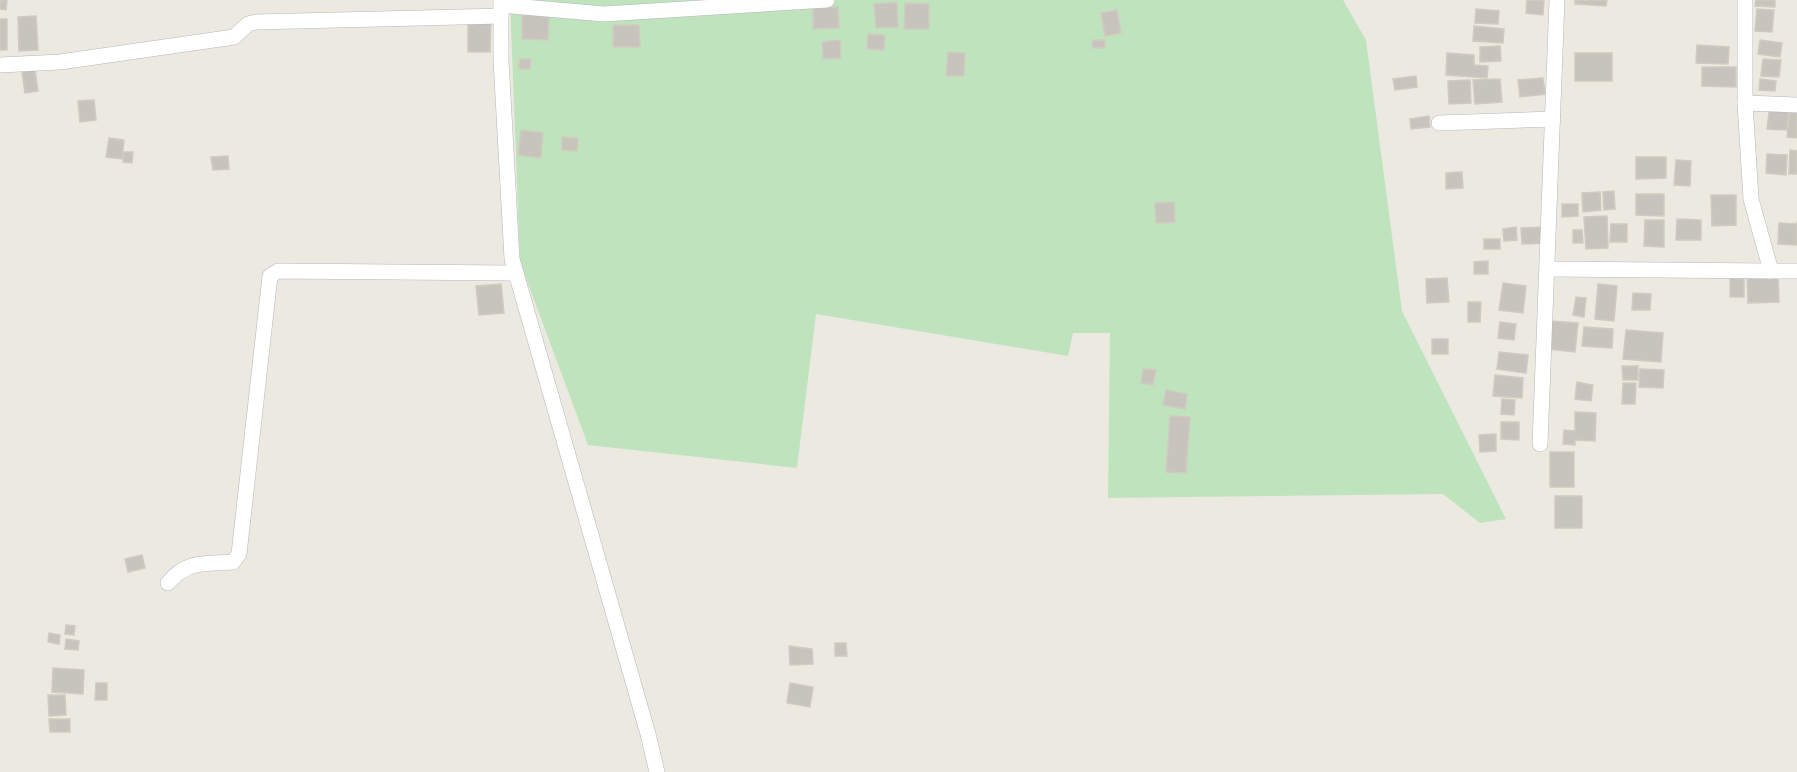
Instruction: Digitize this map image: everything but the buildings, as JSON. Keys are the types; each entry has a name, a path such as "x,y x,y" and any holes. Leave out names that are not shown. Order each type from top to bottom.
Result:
{"street":[{"path":"0,65 60,62 234,37 249,24 256,22 501,7 604,14 827,0"},
{"path":"1540,444 1557,0"},
{"path":"1744,0 1745,104 1751,199 1771,271"},
{"path":"501,7 501,60 512,259 657,772"},
{"path":"1745,104 1797,105"},
{"path":"1439,123 1553,119"},
{"path":"1548,269 1797,271"},
{"path":"168,583 188,566 233,562 239,554 270,276 278,271 516,273"}],"green space":[{"path":"510,0 1343,0 1366,40 1402,311 1506,519 1480,523 1443,494 1108,498 1110,333 1073,333 1068,356 816,314 797,468 588,445 520,262"}]}
